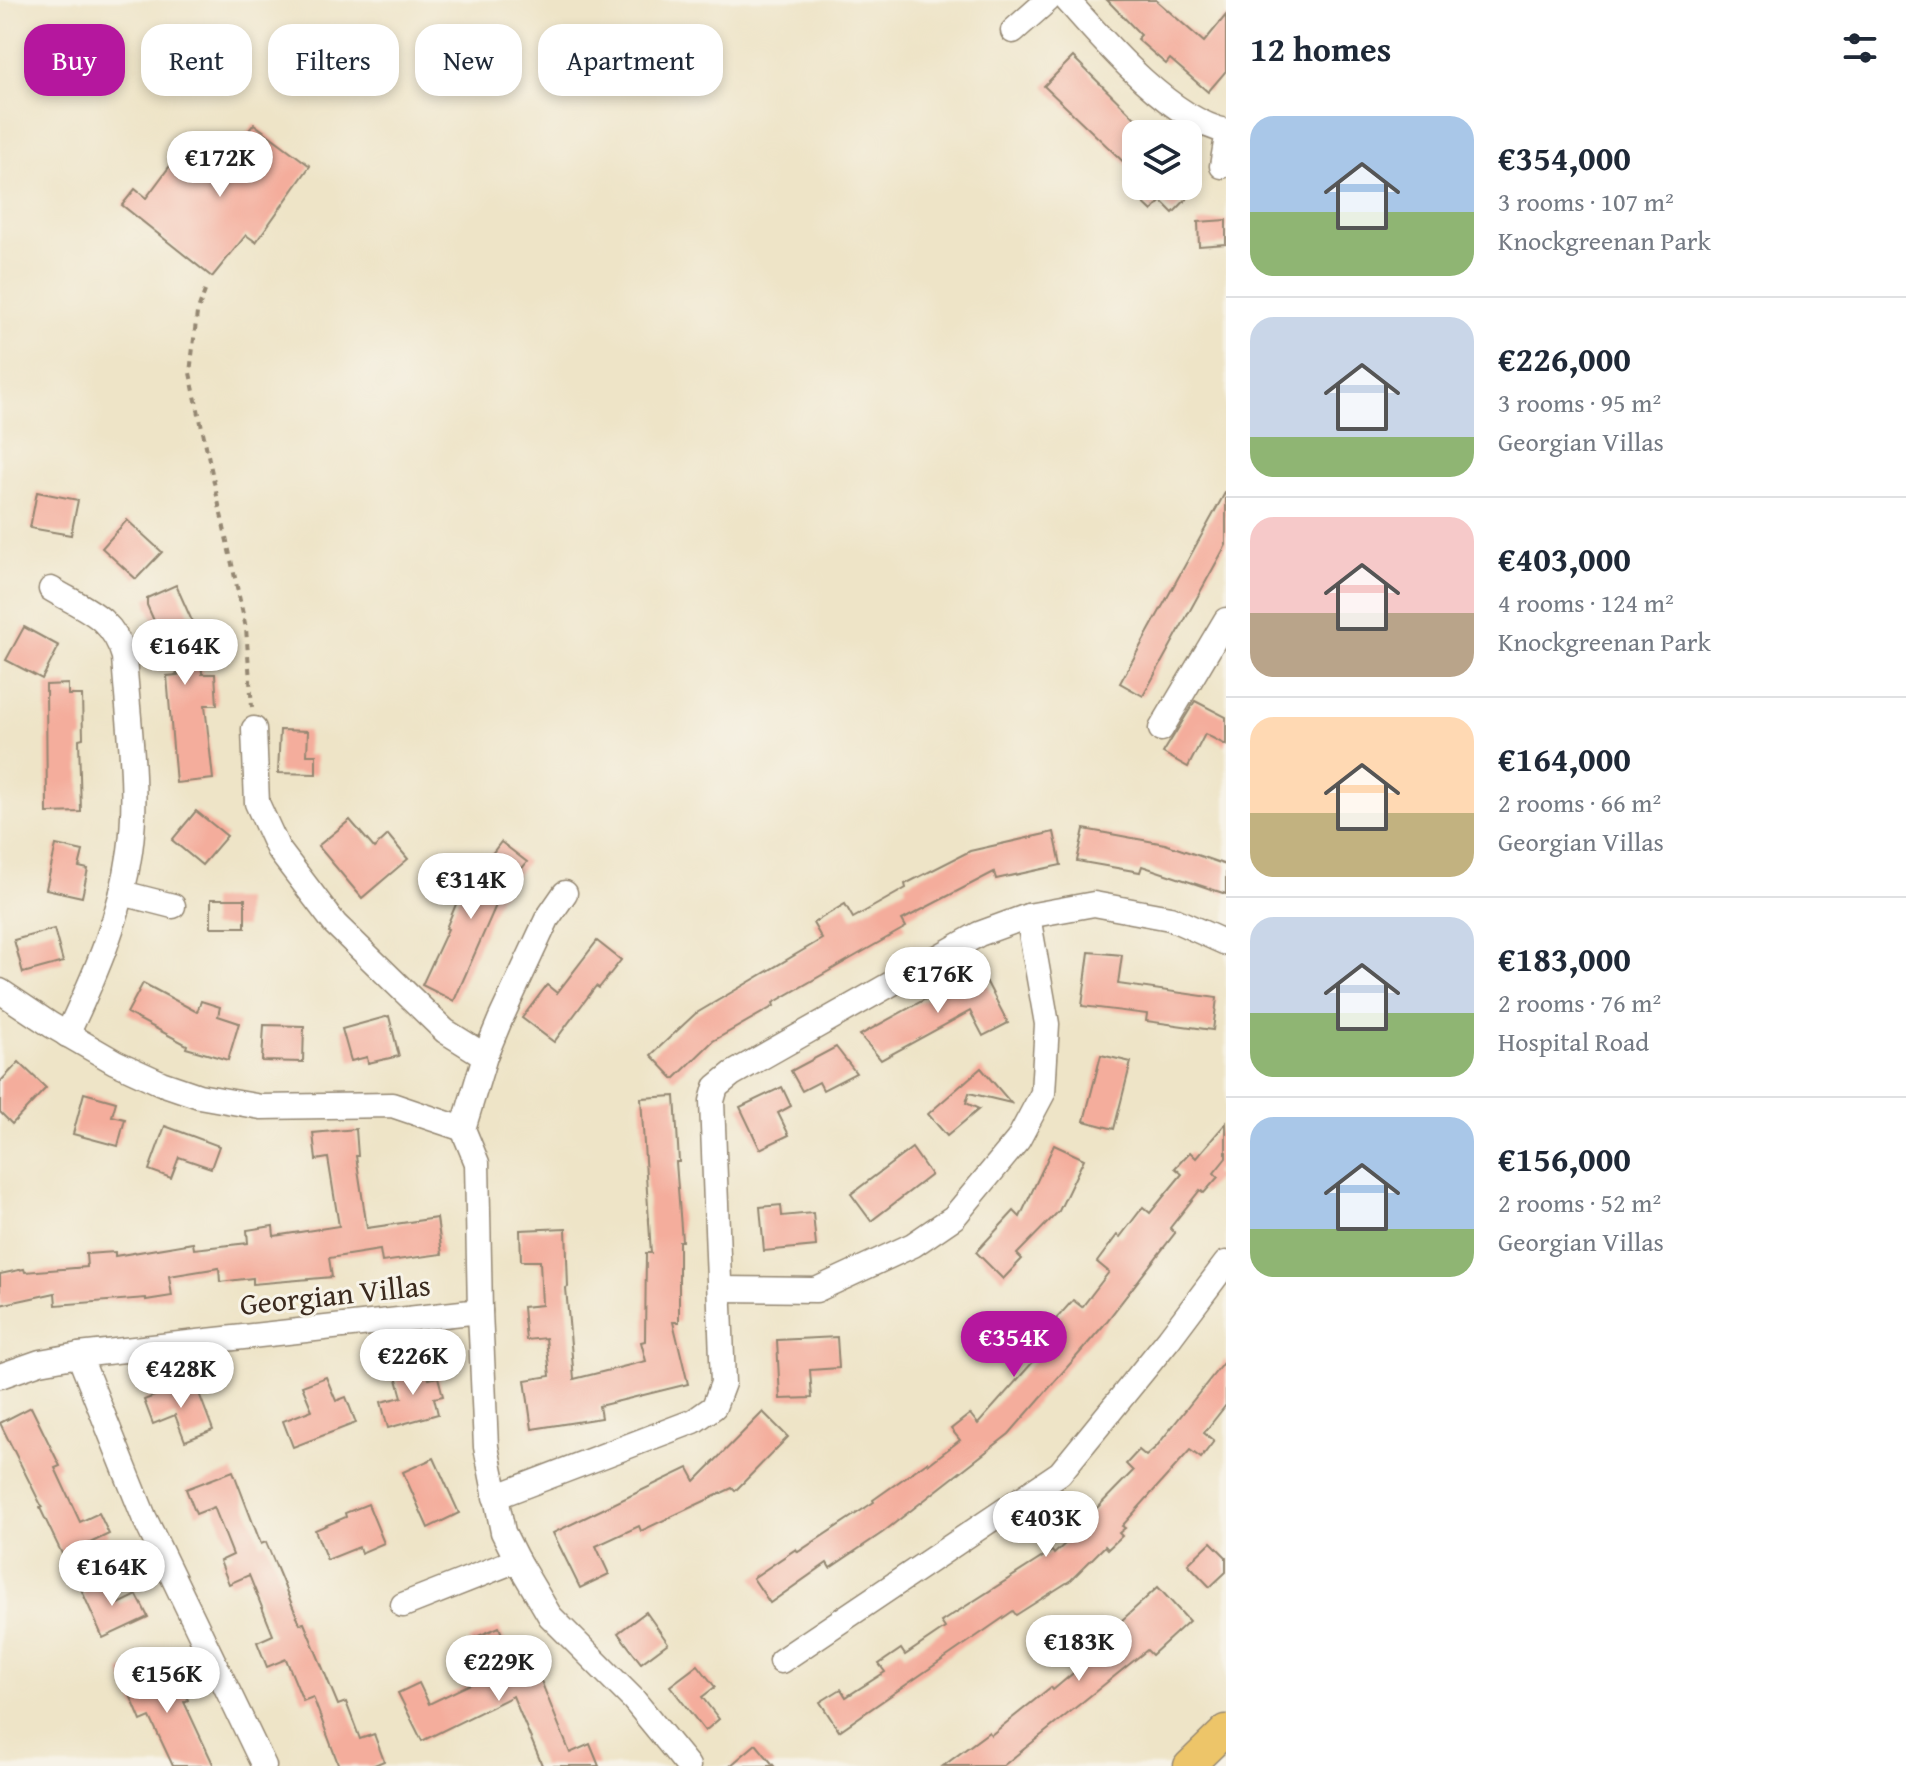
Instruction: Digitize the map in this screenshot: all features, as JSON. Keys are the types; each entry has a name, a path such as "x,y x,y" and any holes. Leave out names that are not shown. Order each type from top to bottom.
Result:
{"main road":[{"path":"1189,1766 1226,1730"}],"street":[{"path":"1013,31 1048,0"},
{"path":"1067,0 1160,95 1212,128 1226,131"},
{"path":"51,589 102,618 119,638 124,657 133,792 131,849 122,893 101,962 67,1035"},
{"path":"1161,729 1224,626"},
{"path":"254,729 257,803 278,849 335,924 445,1031 485,1056"},
{"path":"122,893 173,906"},
{"path":"565,893 547,919 485,1056 463,1129 477,1163 486,1447 503,1532 550,1616 633,1699 688,1766"},
{"path":"495,1497 694,1421 714,1407 723,1383 712,1101 716,1087 732,1074 979,934 1028,916 1094,904 1170,918 1226,943"},
{"path":"720,1289 816,1290 913,1245 954,1217 1018,1140 1043,1093 1047,1024 1028,916"},
{"path":"2,998 149,1078 199,1096 261,1107 392,1105 463,1129"},
{"path":"781,1661 1060,1473 1169,1339 1226,1263"},
{"name":"Georgian Villas","path":"0,1376 40,1362 79,1355 480,1311"},
{"path":"79,1355 144,1517 264,1766"},
{"path":"403,1605 517,1560"}],"path":[{"path":"205,291 197,313 190,373 246,628 254,729"}],"building":[{"path":"1107,0 1156,0 1204,42 1226,15 1226,71 1208,92 1170,59 1166,64 1137,39 1141,35"},
{"path":"1073,57 1137,120 1122,120 1122,161 1044,86"},
{"path":"254,124 310,166 256,242 246,235 212,277 122,205 135,189 146,198 184,147 216,172"},
{"path":"1140,200 1186,200 1173,213 1161,201 1152,211"},
{"path":"1226,220 1226,244 1199,246 1198,222"},
{"path":"1226,491 1226,545 1143,696 1120,683"},
{"path":"37,492 78,500 71,535 30,528"},
{"path":"127,520 162,552 136,579 102,548"},
{"path":"176,585 200,639 202,674 215,674 217,705 205,705 213,779 176,783 167,676 178,675 147,605 147,598"},
{"path":"24,627 59,646 42,679 6,660"},
{"path":"68,684 68,695 82,695 83,738 79,739 81,812 47,813 46,685"},
{"path":"1195,701 1226,717 1226,745 1205,734 1188,767 1163,753"},
{"path":"280,730 308,731 307,755 316,755 316,774 278,773"},
{"path":"196,811 227,836 202,865 172,840"},
{"path":"350,820 374,848 388,835 408,859 362,898 318,846"},
{"path":"1084,829 1165,844 1226,865 1226,894 1142,866 1140,872 1077,861"},
{"path":"1054,832 1061,865 996,879 994,872 902,920 906,927 713,1041 674,1079 651,1055 695,1014 822,939 813,923 845,904 853,918 906,888 905,884 970,851"},
{"path":"501,842 527,862 500,896 454,1001 422,985 459,897"},
{"path":"56,845 83,851 79,867 88,869 82,897 46,889"},
{"path":"211,899 245,899 245,927 211,927"},
{"path":"54,929 63,962 23,973 14,940"},
{"path":"597,941 621,960 599,988 596,986 554,1042 522,1018 547,985 557,993"},
{"path":"1089,952 1122,955 1118,984 1217,998 1213,1030 1146,1021 1147,1014 1082,1006"},
{"path":"980,969 1008,1023 983,1036 970,1011 881,1060 860,1035"},
{"path":"143,983 197,1012 201,1001 220,1007 218,1016 239,1023 228,1060 186,1048 187,1045 127,1013"},
{"path":"389,1016 399,1056 368,1063 367,1057 351,1061 342,1029"},
{"path":"264,1025 304,1026 303,1062 262,1061"},
{"path":"836,1047 856,1073 823,1090 819,1082 802,1091 791,1071"},
{"path":"1101,1055 1131,1062 1114,1129 1084,1121"},
{"path":"19,1062 46,1088 12,1124 0,1112 0,1082"},
{"path":"981,1068 1011,1103 969,1093 966,1103 979,1109 947,1136 928,1114"},
{"path":"782,1087 791,1106 778,1113 789,1135 760,1149 740,1107"},
{"path":"84,1093 116,1102 112,1116 125,1119 118,1146 73,1134"},
{"path":"675,1096 682,1241 679,1241 679,1322 673,1322 688,1384 599,1406 601,1418 532,1429 525,1380 550,1376 546,1338 526,1340 523,1307 542,1305 540,1261 521,1261 520,1230 566,1228 566,1288 574,1379 646,1361 641,1342 645,1341 646,1253 651,1253 641,1098"},
{"path":"1226,1123 1226,1158 1214,1173 1218,1177 1204,1193 1200,1190 1170,1228 1175,1233 1103,1326 1009,1434 882,1533 830,1568 827,1563 770,1603 753,1578 874,1502 927,1462 929,1464 960,1440 951,1429 970,1414 978,1424 1057,1335 1048,1328 1073,1300 1082,1307 1109,1272 1097,1262 1117,1235 1120,1237 1143,1207 1150,1213 1182,1174 1175,1168 1190,1152 1196,1158"},
{"path":"165,1126 219,1146 211,1168 179,1157 171,1178 149,1170"},
{"path":"356,1129 356,1156 367,1228 437,1218 442,1254 382,1262 380,1250 329,1258 332,1277 253,1284 253,1278 220,1282 219,1268 169,1276 172,1296 146,1300 56,1305 55,1293 0,1305 0,1274 24,1269 25,1272 87,1267 86,1254 115,1252 115,1256 193,1243 194,1249 248,1243 247,1230 273,1226 274,1236 339,1226 328,1158 316,1160 313,1133"},
{"path":"1054,1145 1084,1159 1059,1211 1017,1254 1022,1259 1003,1279 976,1252 1014,1211 1020,1217"},
{"path":"912,1148 931,1175 871,1221 851,1194"},
{"path":"781,1205 782,1216 813,1213 816,1246 764,1251 760,1207"},
{"path":"837,1337 839,1368 810,1370 812,1398 780,1399 777,1340"},
{"path":"1226,1359 1226,1405 1204,1433 1214,1441 1201,1458 1190,1450 1122,1526 1125,1528 1119,1533 1122,1536 1108,1549 1105,1546 1071,1580 1016,1615 1013,1611 839,1731 820,1702 841,1689 846,1697 885,1672 879,1664 901,1649 905,1655 945,1628 941,1622 1052,1551 1054,1554 1090,1521 1087,1518 1133,1471 1126,1464 1139,1450 1146,1456 1156,1447"},
{"path":"424,1364 429,1379 438,1377 443,1396 434,1398 438,1414 388,1428 381,1402 402,1397 395,1372"},
{"path":"326,1377 336,1401 346,1397 356,1423 293,1447 283,1421 312,1410 302,1386"},
{"path":"194,1380 213,1430 185,1441 175,1415 153,1424 144,1400"},
{"path":"31,1407 60,1466 55,1468 80,1522 99,1513 109,1534 63,1556 0,1423"},
{"path":"763,1412 788,1437 735,1491 732,1488 641,1531 639,1526 596,1546 609,1574 580,1588 553,1533 688,1468 695,1481"},
{"path":"434,1458 459,1513 428,1528 403,1472"},
{"path":"233,1471 261,1544 266,1542 338,1705 346,1702 360,1739 374,1734 384,1761 372,1766 339,1766 313,1697 303,1701 286,1659 267,1667 257,1642 273,1635 249,1575 229,1584 220,1561 233,1555 214,1507 196,1514 186,1489"},
{"path":"368,1504 384,1543 361,1553 359,1547 327,1560 315,1530"},
{"path":"1211,1542 1226,1557 1226,1572 1210,1587 1188,1564"},
{"path":"107,1577 119,1604 137,1595 148,1617 103,1638 81,1589"},
{"path":"1158,1587 1189,1621 1152,1655 1147,1650 1003,1766 943,1766 989,1732 991,1735 1051,1687 1053,1690 1127,1628 1121,1621"},
{"path":"646,1612 668,1643 641,1663 618,1633"},
{"path":"499,1627 514,1663 531,1656 570,1753 590,1744 599,1766 539,1766 542,1765 513,1696 422,1741 398,1693 419,1683 429,1704 485,1677 469,1640"},
{"path":"146,1659 157,1684 177,1675 188,1700 184,1702 214,1766 173,1766 150,1717 141,1721 120,1671"},
{"path":"698,1665 715,1687 702,1697 719,1719 705,1731 670,1686"},
{"path":"756,1744 774,1766 730,1766"}]}
